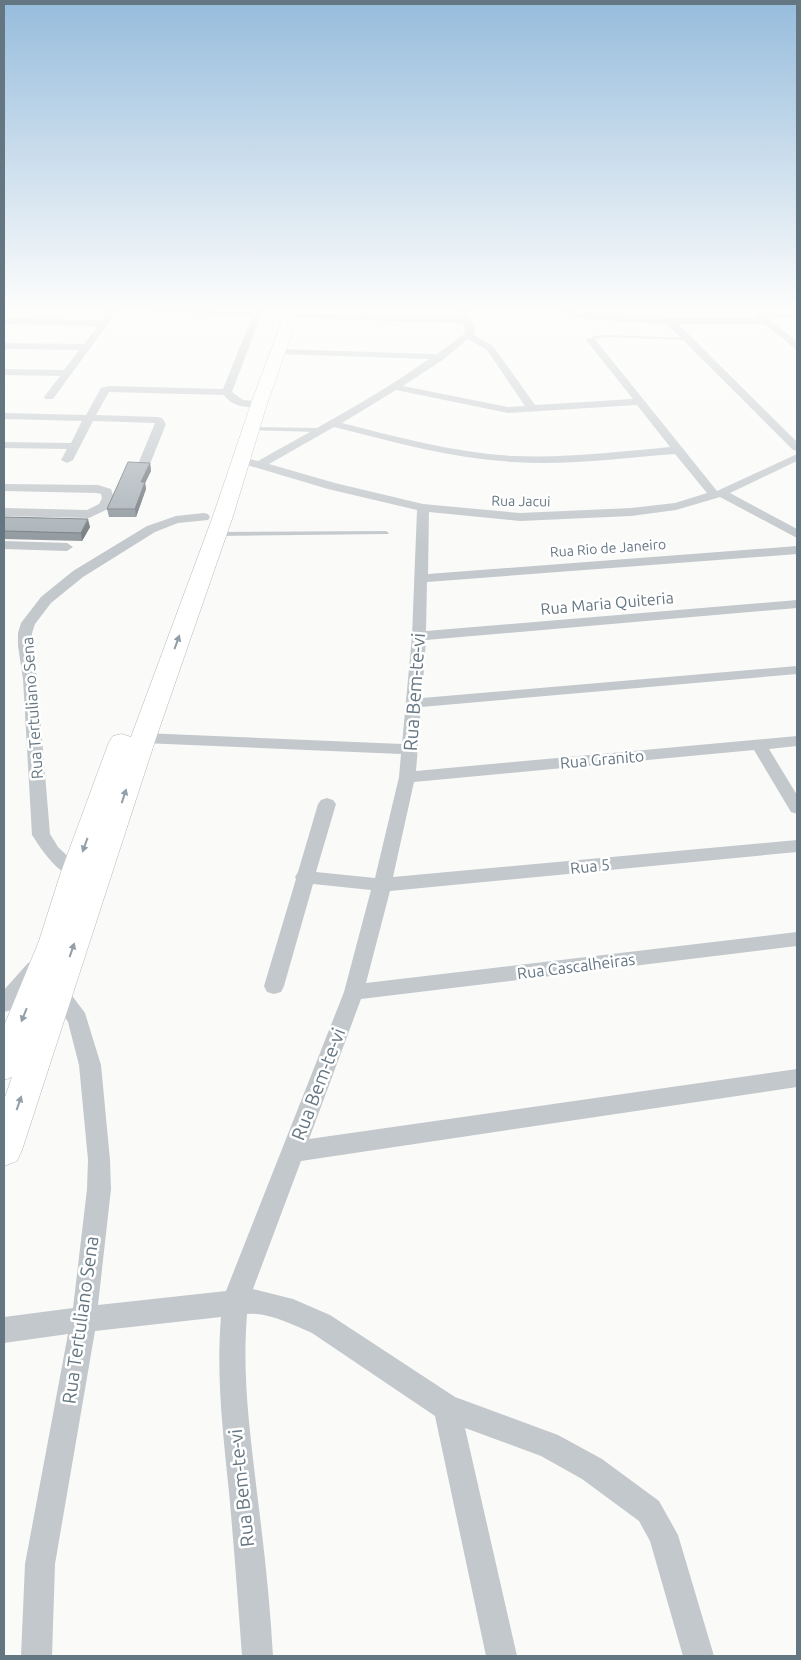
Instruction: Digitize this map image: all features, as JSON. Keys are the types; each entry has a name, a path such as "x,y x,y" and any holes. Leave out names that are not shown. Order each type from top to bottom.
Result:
{"highway":[{"path":"4,1150 143,738 210,525 244,397 251,387"},
{"path":"4,1066 54,941 75,872 210,525 250,462 251,429 244,397"}],"street":[{"path":"49,397 56,387"},
{"path":"66,460 107,389 244,397 246,387"},
{"path":"250,462 318,430 393,387"},
{"path":"396,387 508,410 639,402"},
{"path":"517,387 532,409"},
{"path":"628,387 677,450 718,494 797,534"},
{"path":"736,387 797,448"},
{"path":"4,416 155,419 161,421 144,464"},
{"path":"330,423 451,452 499,458 570,458 677,450"},
{"path":"4,445 73,446"},
{"name":"Rua Jacui","path":"250,462 423,508 507,517 562,516 652,510 676,506 718,494 797,457"},
{"path":"781,465 797,474"},
{"path":"4,487 14,502 89,514 104,506 108,498 107,492 102,489 14,502"},
{"name":"Rua Bem-te-vi","path":"258,1656 243,1493 234,1422 231,1354 235,1302 354,992 382,885 407,777 415,702 419,636 423,508"},
{"name":"Rua Tertuliano Sena","path":"75,872 52,851 42,835 30,679 25,646 25,633 28,623 36,611 63,585 107,555 165,523 210,525"},
{"path":"4,545 67,547"},
{"name":"Rua Rio de Janeiro","path":"422,578 797,550"},
{"name":"Rua Maria Quiteria","path":"419,636 797,604"},
{"path":"415,702 797,670"},
{"path":"143,738 410,749"},
{"name":"Rua Granito","path":"407,777 797,741"},
{"path":"758,744 797,808"},
{"path":"274,986 304,877 327,804"},
{"name":"Rua 5","path":"304,877 382,885 797,846"},
{"name":"Rua Cascalheiras","path":"354,992 797,939"},
{"path":"4,1004 30,975 54,941"},
{"name":"Rua Tertuliano Sena","path":"36,1656 40,1564 84,1319 99,1189 99,1160 90,1065 78,1019 58,991"},
{"path":"292,1152 797,1078"},
{"path":"4,1330 84,1319 255,1301 270,1304 321,1324 447,1408 548,1445 592,1469 649,1510 663,1535 698,1656"},
{"path":"447,1408 501,1656"}],"lane":[{"path":"251,429 318,430"},
{"path":"210,525 386,534"}],"building":[{"path":"128,462 150,463 141,482 145,482 135,509 107,509"},
{"path":"4,517 88,519 81,533 4,531"}]}
